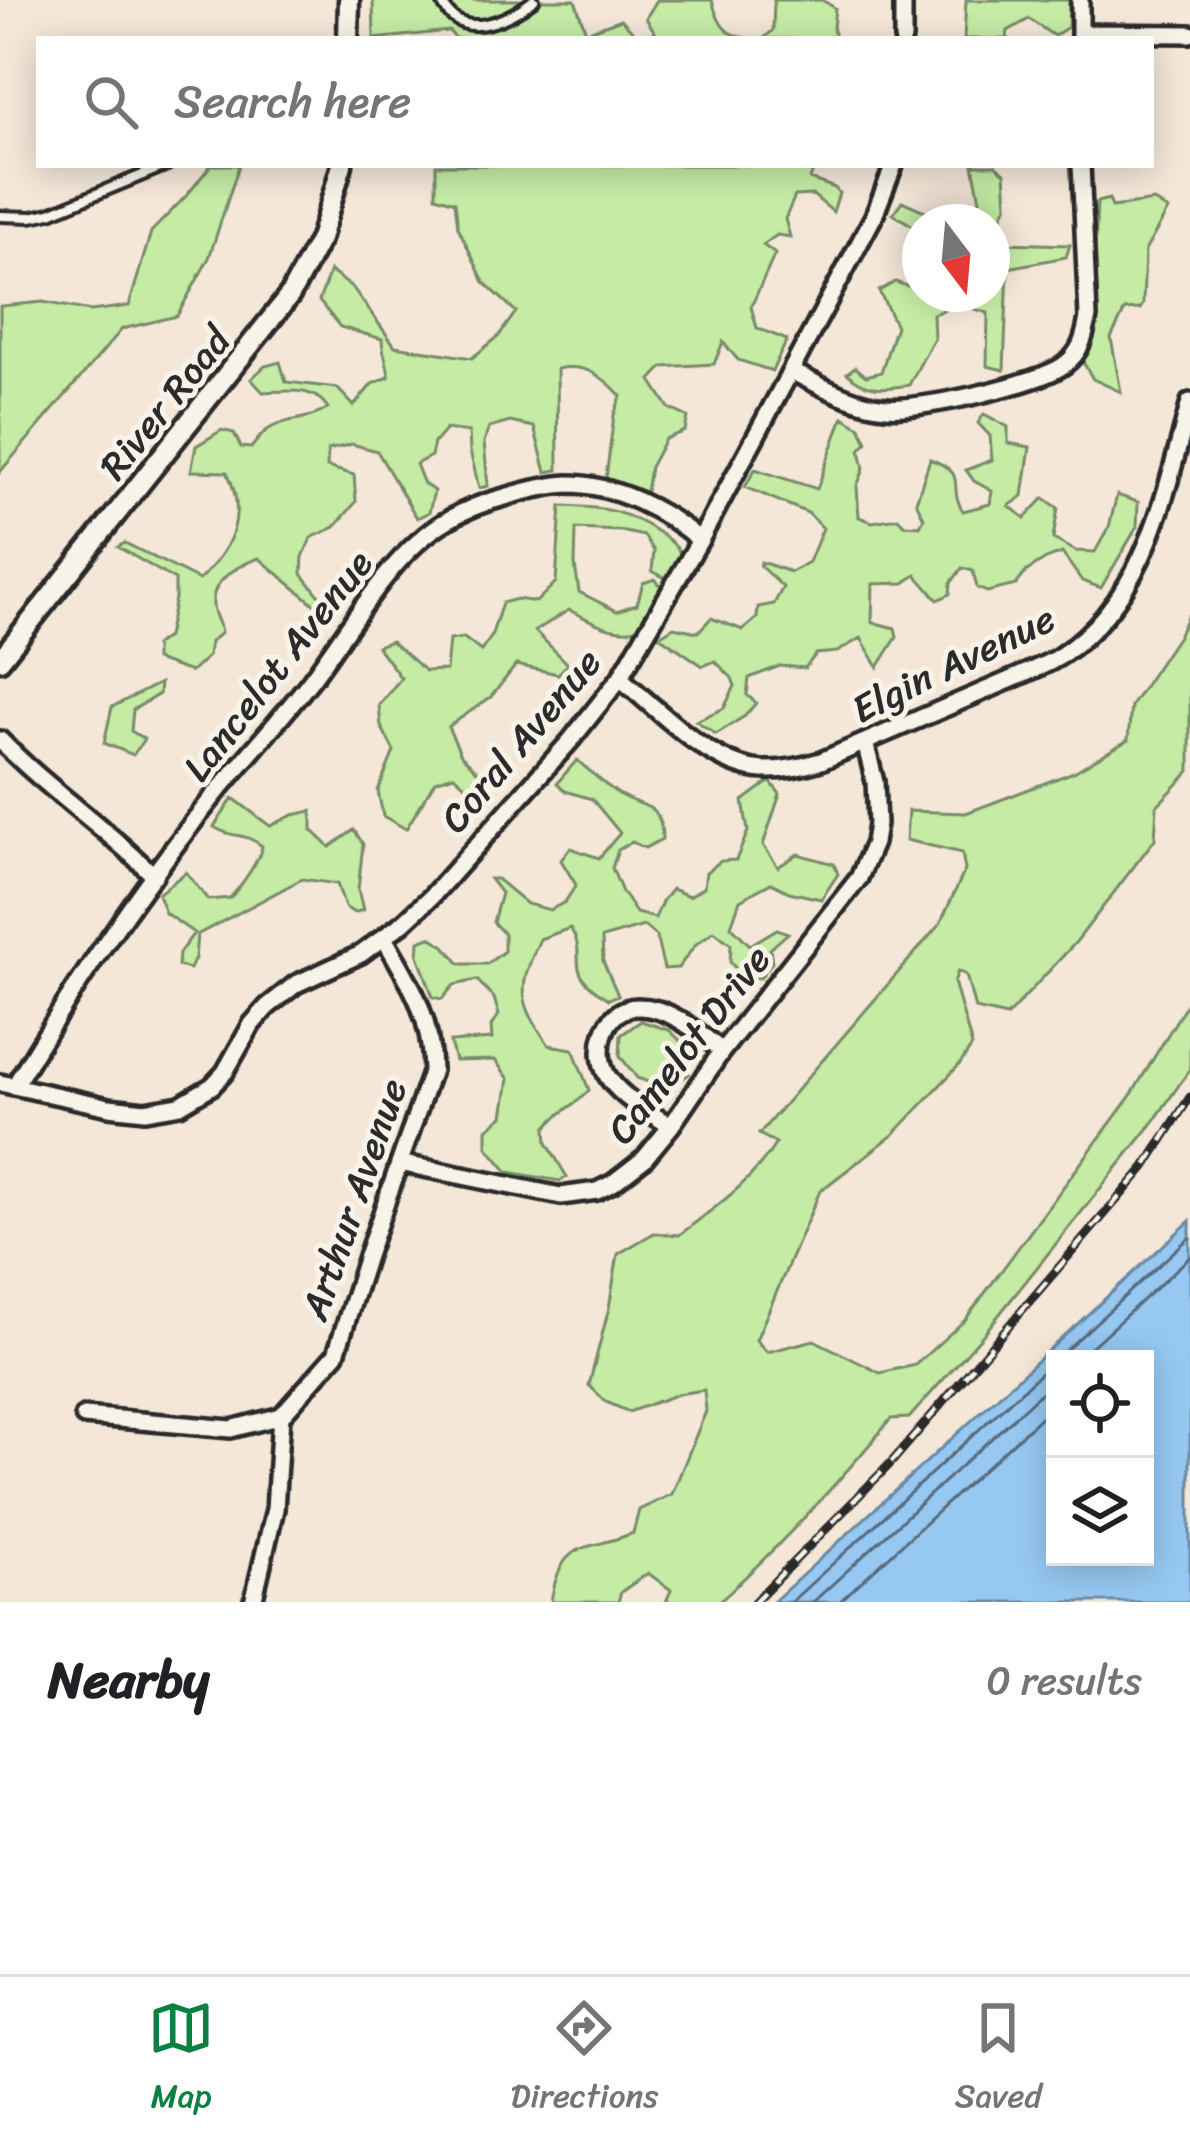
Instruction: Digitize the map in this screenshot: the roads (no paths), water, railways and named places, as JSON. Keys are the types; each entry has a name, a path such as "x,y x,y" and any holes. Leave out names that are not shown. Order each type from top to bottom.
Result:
{"street":[{"path":"348,36 349,0"},
{"path":"903,0 903,36"},
{"path":"1080,0 1080,36 1190,34"},
{"name":"River Road","path":"0,660 290,295 320,239 341,168"},
{"name":"Coral Avenue","path":"7,1084 145,1111 180,1105 212,1086 225,1072 267,1007 296,984 361,954 431,897 620,678 700,540 874,216 893,168"},
{"path":"791,371 866,404 902,408 1022,382 1065,365 1078,352 1088,317 1081,168"},
{"name":"Elgin Avenue","path":"620,678 712,752 766,770 804,766 1026,674 1059,657 1098,624 1131,581 1154,532 1190,402"},
{"name":"Lancelot Avenue","path":"7,1084 217,793 389,574 442,523 493,500 564,484 633,500 682,525 700,540"},
{"path":"0,740 154,876"},
{"name":"Camelot Drive","path":"399,1163 561,1196 613,1184 628,1172 671,1126 722,1051 849,893 867,861 878,804 865,742"},
{"name":"Arthur Avenue","path":"281,1416 336,1354 432,1070 431,1040 422,1009 384,938"},
{"path":"671,1126 608,1078 599,1058 601,1038 612,1021 625,1009 656,1010 694,1029 722,1051"},
{"path":"84,1416 231,1429 281,1416 274,1509 253,1602"}],"lane":[{"path":"441,0 457,22 477,24 509,18 533,0"},
{"path":"0,216 50,213 160,168"}],"water":[{"path":"1190,1221 1190,1602 773,1602 1046,1353 1046,1566 1154,1566 1154,1350 1049,1350"}],"railway":[{"path":"754,1602 890,1464 1145,1167 1190,1097"}]}
